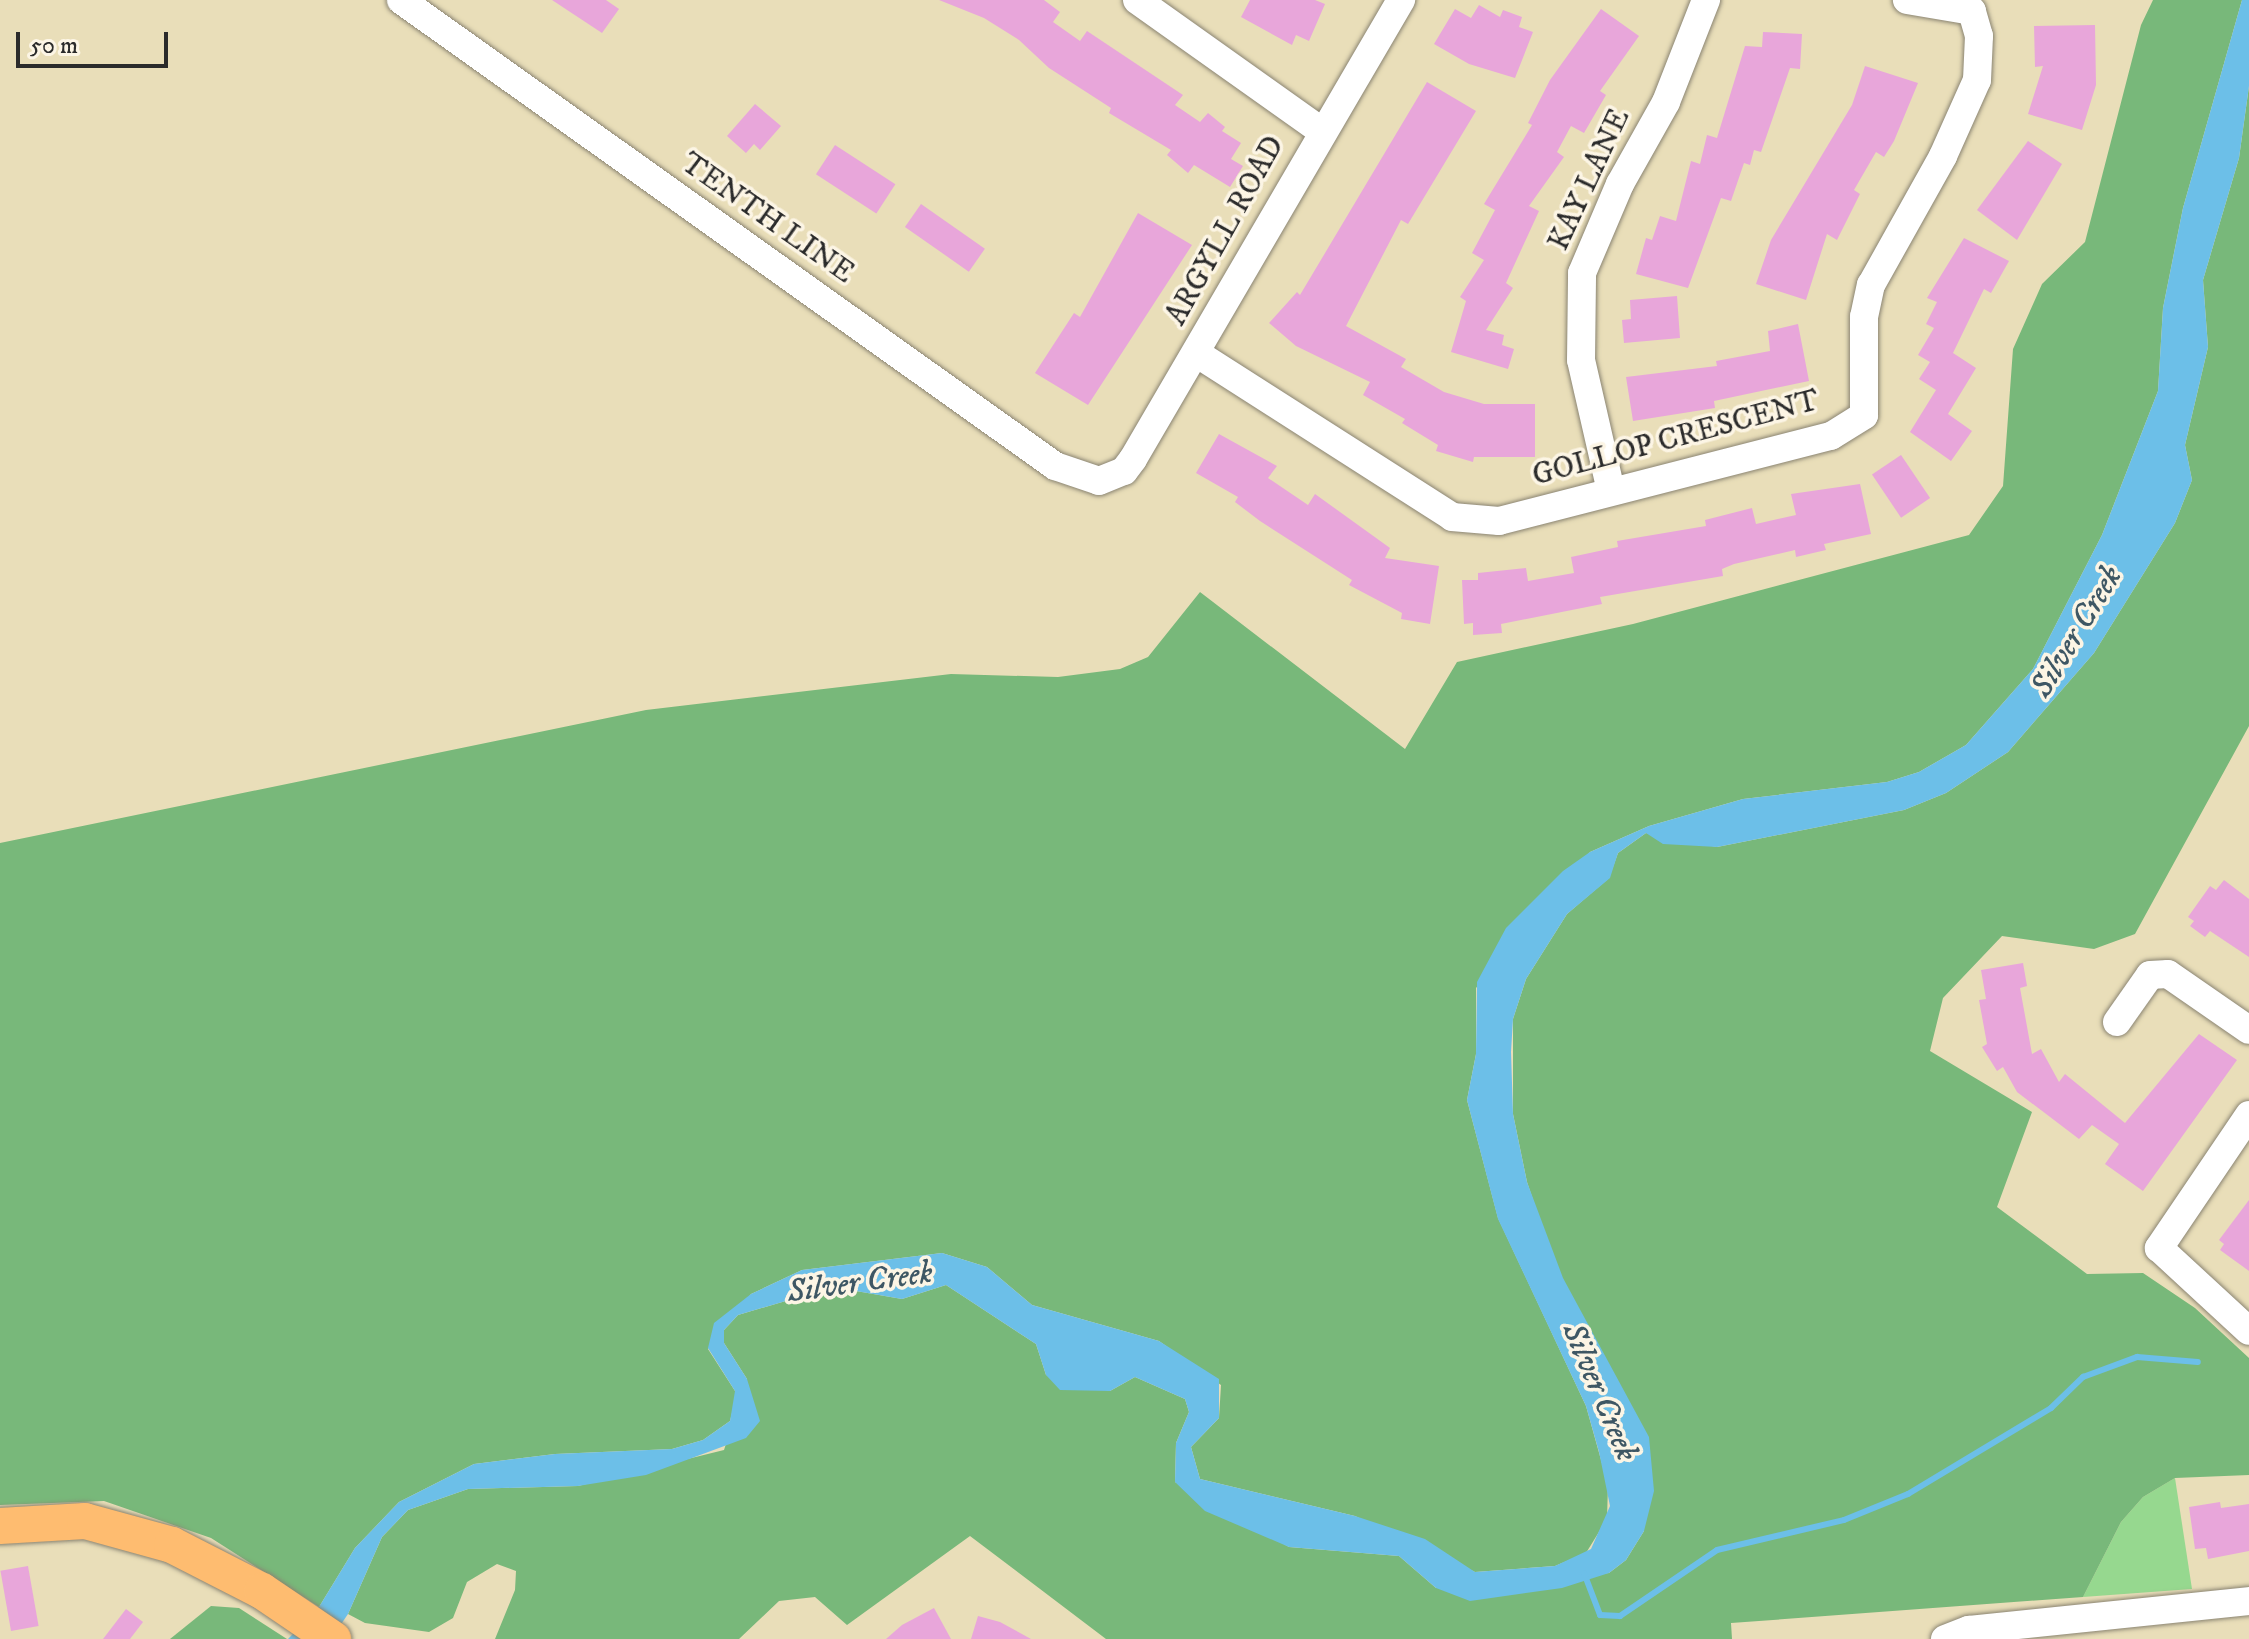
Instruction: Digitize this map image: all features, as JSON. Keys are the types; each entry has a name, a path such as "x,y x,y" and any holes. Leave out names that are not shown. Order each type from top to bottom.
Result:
{"main road":[{"path":"0,1526 85,1521 172,1545 262,1591 333,1639"}],"street":[{"name":"TENTH LINE","path":"401,0 1055,466 1082,479 1099,481"},
{"path":"1137,0 1321,131"},
{"name":"ARGYLL ROAD","path":"1099,481 1124,471 1196,353 1321,131 1401,0"},
{"name":"KAY LANE","path":"1611,491 1581,360 1582,273 1620,184 1666,102 1706,0"},
{"name":"GOLLOP CRESCENT","path":"1196,353 1452,517 1499,521 1831,436 1864,415 1864,317 1871,285 1943,156 1977,80 1979,36 1972,11 1907,0"},
{"path":"2117,1022 2150,975 2168,974 2249,1030"},
{"path":"2249,1115 2159,1248 2249,1331"},
{"path":"1945,1639 1969,1630 2249,1601"}],"green space":[{"path":"2153,0 2242,0 2183,208 2163,308 2158,391 2102,535 2033,669 1966,745 1919,772 1887,782 1743,799 1649,826 1590,852 1476,988 1476,1054 1467,1100 1498,1218 1586,1406 1608,1485 1607,1519 1586,1553 1555,1566 1475,1572 1355,1516 1200,1479 1191,1447 1219,1418 1221,1385 1159,1341 1032,1305 987,1267 942,1253 802,1270 751,1294 708,1349 735,1391 730,1421 703,1440 672,1449 555,1454 474,1464 399,1502 355,1548 319,1607 211,1538 104,1501 0,1505 0,843 646,710 951,674 1058,677 1120,669 1148,657 1200,592 1405,749 1457,662 1633,624 1969,535 2003,486 2013,349 2042,284 2085,242 2141,25"},
{"path":"2249,86 2249,726 2135,934 2094,949 2002,936 1943,998 1930,1051 2032,1112 1997,1207 2087,1274 2143,1273 2195,1308 2249,1358 2249,1475 2175,1478 2143,1497 2121,1522 2083,1597 1731,1623 1732,1639 1106,1639 970,1536 847,1625 815,1597 779,1601 739,1639 495,1639 515,1590 516,1571 497,1564 467,1582 453,1618 429,1632 365,1623 348,1614 382,1537 408,1510 468,1489 578,1486 724,1450 747,1379 724,1343 724,1330 738,1315 833,1287 902,1299 946,1285 1036,1344 1046,1375 1110,1391 1135,1377 1185,1399 1189,1412 1176,1443 1175,1482 1289,1547 1399,1556 1436,1588 1609,1573 1626,1560 1644,1531 1527,1182 1513,1114 1513,1019 1526,979 1567,914 1609,878 1618,853 1646,833 1717,847 1904,810 1946,793 2008,752 2094,653 2175,523 2192,480 2185,445 2208,347 2203,280 2239,158"},
{"path":"2175,1478 2192,1589 2083,1597 2121,1522 2143,1497"},
{"path":"211,1606 239,1608 287,1639 170,1639"}],"water":[{"name":"Silver Creek","path":"2242,0 2249,0 2249,86 2239,158 2203,280 2208,347 2185,445 2192,480 2175,523 2094,653 2008,752 1946,793 1904,810 1717,847 1663,844 1646,833 1618,853 1610,878 1567,914 1526,979 1513,1019 1511,1052 1513,1114 1527,1182 1563,1278 1649,1437 1654,1491 1644,1531 1626,1560 1609,1573 1562,1588 1470,1601 1436,1588 1399,1556 1289,1547 1205,1511 1175,1482 1176,1443 1189,1412 1185,1399 1135,1377 1110,1391 1060,1390 1046,1375 1036,1344 946,1285 902,1299 833,1287 738,1315 724,1330 724,1343 747,1379 760,1421 746,1438 646,1475 578,1486 468,1489 408,1510 382,1537 348,1614 331,1639 288,1639 319,1607 355,1548 399,1502 474,1464 555,1454 672,1449 703,1440 730,1421 735,1391 708,1348 714,1323 751,1294 802,1270 942,1253 987,1267 1032,1305 1159,1341 1219,1379 1219,1418 1191,1447 1200,1479 1355,1516 1425,1539 1475,1572 1555,1566 1591,1549 1610,1506 1599,1452 1586,1406 1498,1219 1467,1100 1476,1054 1477,982 1506,928 1563,871 1590,852 1649,826 1743,799 1887,782 1919,772 1966,745 2033,669 2102,535 2158,391 2163,308 2183,208"}],"building":[{"path":"552,0 606,0 619,9 602,33"},
{"path":"939,0 1044,0 1060,12 1053,22 1080,41 1087,31 1183,95 1175,105 1200,122 1208,113 1225,127 1222,131 1241,143 1231,159 1243,166 1230,187 1194,165 1188,173 1167,155 1171,150 1109,113 1111,108 1049,68 1019,40 984,18"},
{"path":"1250,0 1315,0 1325,4 1309,41 1296,35 1292,45 1241,17"},
{"path":"1479,5 1500,17 1503,10 1522,17 1519,27 1533,32 1515,78 1469,64 1434,44 1455,9 1471,18"},
{"path":"1601,9 1639,36 1600,91 1606,95 1584,133 1571,126 1557,152 1564,157 1529,206 1539,211 1506,283 1513,288 1486,330 1504,335 1502,345 1514,349 1508,369 1451,352 1466,301 1460,297 1484,260 1472,253 1495,210 1484,204 1532,125 1528,123 1550,80"},
{"path":"2095,25 2096,85 2082,130 2028,114 2043,66 2035,67 2034,26"},
{"path":"1763,32 1802,34 1800,69 1790,68 1761,152 1754,150 1750,165 1744,163 1731,201 1721,198 1688,288 1636,274 1646,238 1652,240 1660,216 1676,221 1691,161 1700,164 1707,135 1717,138 1745,46 1762,47"},
{"path":"1865,66 1918,83 1894,141 1884,157 1876,152 1854,190 1860,194 1837,240 1827,234 1806,300 1756,284 1771,240 1852,105"},
{"path":"1427,82 1476,111 1408,224 1401,220 1346,326 1406,359 1401,367 1444,392 1484,404 1535,404 1535,457 1474,457 1473,462 1436,451 1438,445 1402,423 1405,419 1363,395 1370,382 1296,346 1269,323 1297,292 1300,295"},
{"path":"755,104 781,126 760,150 754,144 746,153 727,136"},
{"path":"2028,141 2062,164 2017,240 1977,210"},
{"path":"835,145 895,184 876,214 816,174"},
{"path":"921,204 985,249 969,272 905,227"},
{"path":"1138,213 1192,245 1088,405 1035,373 1074,313 1080,317"},
{"path":"1964,238 2009,261 1991,293 1984,289 1953,353 1976,368 1948,414 1972,431 1951,461 1910,432 1936,390 1919,379 1930,362 1918,355 1934,328 1926,324 1937,302 1927,298"},
{"path":"1677,296 1680,338 1624,343 1622,320 1631,319 1630,300"},
{"path":"1798,324 1809,381 1714,401 1715,408 1633,421 1626,377 1717,366 1716,361 1770,351 1768,331"},
{"path":"1219,434 1277,466 1268,478 1308,505 1315,494 1390,548 1385,558 1439,566 1430,624 1401,619 1402,613 1349,585 1352,580 1260,521 1235,502 1238,497 1196,473"},
{"path":"1901,455 1930,498 1901,518 1872,475"},
{"path":"1860,484 1871,534 1824,544 1826,550 1796,557 1795,550 1734,564 1722,569 1723,576 1600,597 1602,604 1501,624 1502,633 1473,635 1473,623 1464,624 1462,580 1478,580 1478,573 1526,568 1528,581 1574,573 1571,557 1618,547 1617,541 1706,526 1705,520 1752,508 1756,524 1796,515 1791,494"},
{"path":"2224,880 2249,899 2249,957 2210,931 2205,937 2190,926 2194,921 2188,917 2210,886 2216,890"},
{"path":"2023,963 2027,986 2020,988 2032,1054 2041,1049 2059,1082 2065,1074 2125,1123 2199,1034 2237,1060 2143,1191 2105,1164 2119,1144 2092,1125 2079,1139 2017,1092 2003,1067 1997,1071 1982,1047 1987,1044 1979,1000 1986,999 1981,970"},
{"path":"2249,1200 2249,1271 2220,1250 2224,1244 2219,1240"},
{"path":"2220,1502 2221,1508 2249,1504 2249,1551 2208,1559 2206,1548 2195,1549 2189,1507"},
{"path":"28,1566 39,1626 11,1631 0,1571"},
{"path":"934,1608 951,1639 886,1639 902,1625"},
{"path":"126,1609 143,1622 130,1639 103,1639"},
{"path":"978,1616 1000,1622 1031,1639 971,1639"}],"waterway":[{"path":"1584,1573 1600,1615 1620,1616 1717,1550 1844,1520 1908,1494 2051,1408 2083,1377 2137,1357 2198,1362"}]}
